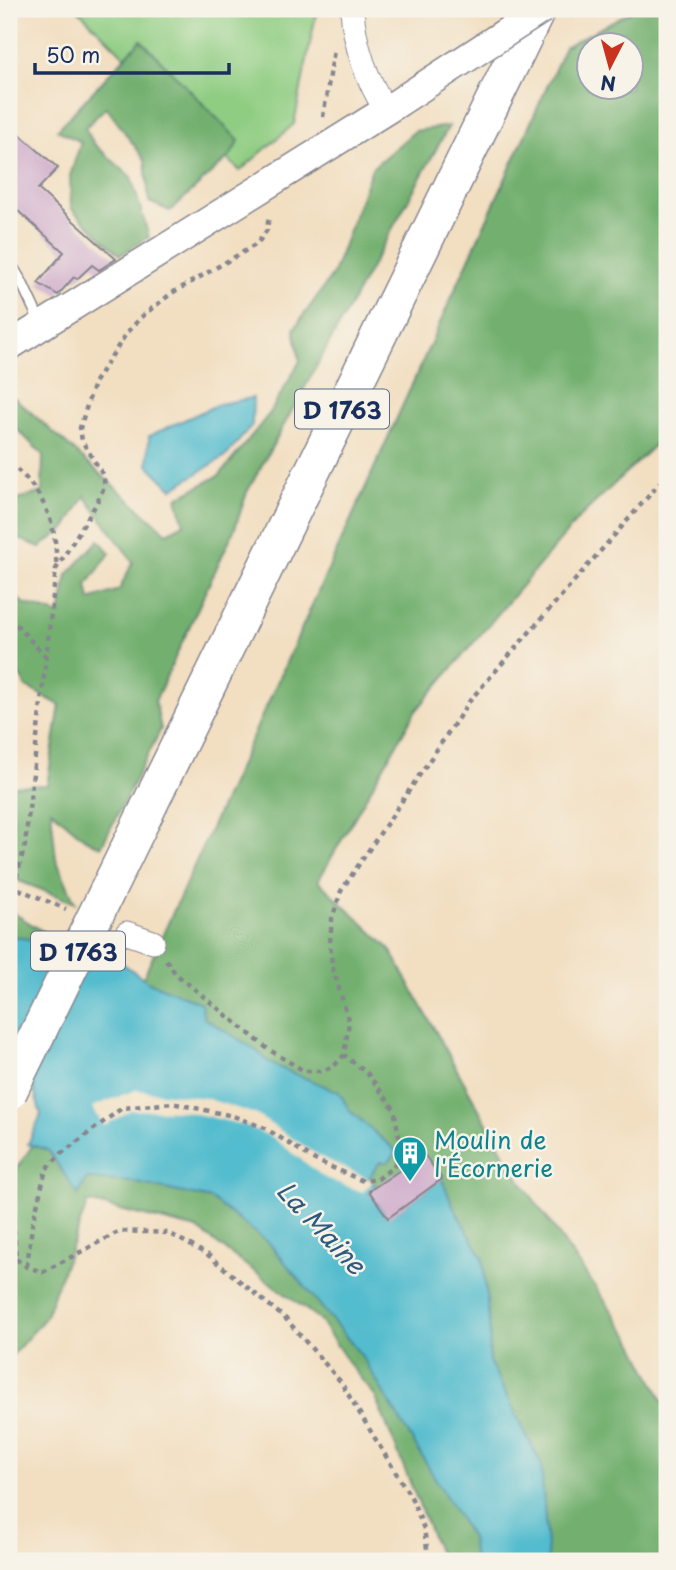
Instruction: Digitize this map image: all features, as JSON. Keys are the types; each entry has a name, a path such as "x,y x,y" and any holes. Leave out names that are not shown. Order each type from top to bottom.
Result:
{"main road":[{"name":"D 1763","path":"9,1092 540,9"}],"street":[{"path":"352,9 367,74 391,107"},
{"path":"9,346 391,107 540,9"},
{"path":"127,933 152,942"}],"lane":[{"path":"9,261 42,326"}],"path":[{"path":"321,123 335,48"},
{"path":"56,569 96,506 105,485 103,475 82,441 80,428 94,383 128,331 146,313 172,293 257,244 267,230 270,218 265,203 256,191"},
{"path":"9,463 21,472 48,511 57,544 24,845 15,887 9,885"},
{"path":"152,942 176,974 268,1049 304,1071 323,1071 334,1066 344,1055 349,1022 332,965 330,942 332,919 341,891 471,699 667,475"},
{"path":"9,617 45,656"},
{"path":"27,1267 32,1226 46,1169 62,1153 122,1108 172,1103 233,1116 265,1128 315,1160 363,1181 378,1179 394,1166 400,1142 394,1109 367,1073 344,1055"},
{"path":"9,1190 12,1195 16,1259 27,1267 44,1272 120,1231 169,1233 208,1255 286,1320 340,1381 412,1499 424,1529 429,1561"}],"green space":[{"path":"77,9 317,9 294,124 240,171"},
{"path":"635,9 662,9 667,31 667,433 579,518 415,712 318,881 390,949 511,1167 631,1338 667,1409 667,1561 442,1561 375,1396 319,1319 197,1229 88,1202 45,1318 9,1359 9,1179 131,1005 565,47 574,42 574,102 644,102 644,32 593,32"},
{"path":"141,40 239,141 230,156 170,211 149,202 145,160 106,107 85,128 94,144 131,177 149,237 120,255 71,208 70,176 81,142 57,130"},
{"path":"449,126 247,492 235,528 155,701 161,729 101,847 85,839 51,810 56,859 75,903 9,877 9,829 13,830 10,786 47,785 60,705 26,687 9,656 9,590 23,603 60,615 67,575 99,540 110,553 87,585 90,600 119,590 133,562 85,496 66,528 40,547 9,535 9,500 11,502 42,492 43,455 9,421 9,393 167,533 184,524 177,498 220,475 270,413 300,361 294,329 333,274 372,168 415,131"},
{"path":"9,910 50,936 42,959 9,946"}],"water":[{"path":"253,398 252,425 227,455 172,489 148,465 149,436 219,404"},
{"name":"La Maine","path":"9,935 46,943 64,959 123,964 149,982 201,1003 204,1018 253,1048 273,1065 339,1092 350,1111 395,1150 394,1156 388,1162 380,1162 368,1179 376,1186 369,1192 388,1217 442,1179 453,1206 483,1258 490,1334 489,1361 541,1464 548,1561 474,1561 471,1538 361,1355 269,1243 211,1199 132,1182 86,1179 78,1195 48,1150 28,1144 41,1115 32,1083 9,1055"}],"pier":[{"path":"136,1090 205,1098 255,1114 321,1157 373,1181 363,1192 325,1178 272,1137 244,1125 184,1111 131,1110 104,1126 92,1107"}],"building":[{"path":"9,125 58,168 38,189 116,259 99,270 92,265 77,279 74,277 58,295 38,283 64,252 9,203"},
{"name":"Moulin de l'Écornerie","path":"424,1154 442,1179 388,1218 369,1191"}],"place":[{"name":"Moulin de l'Écornerie","path":"410,1183"}]}
